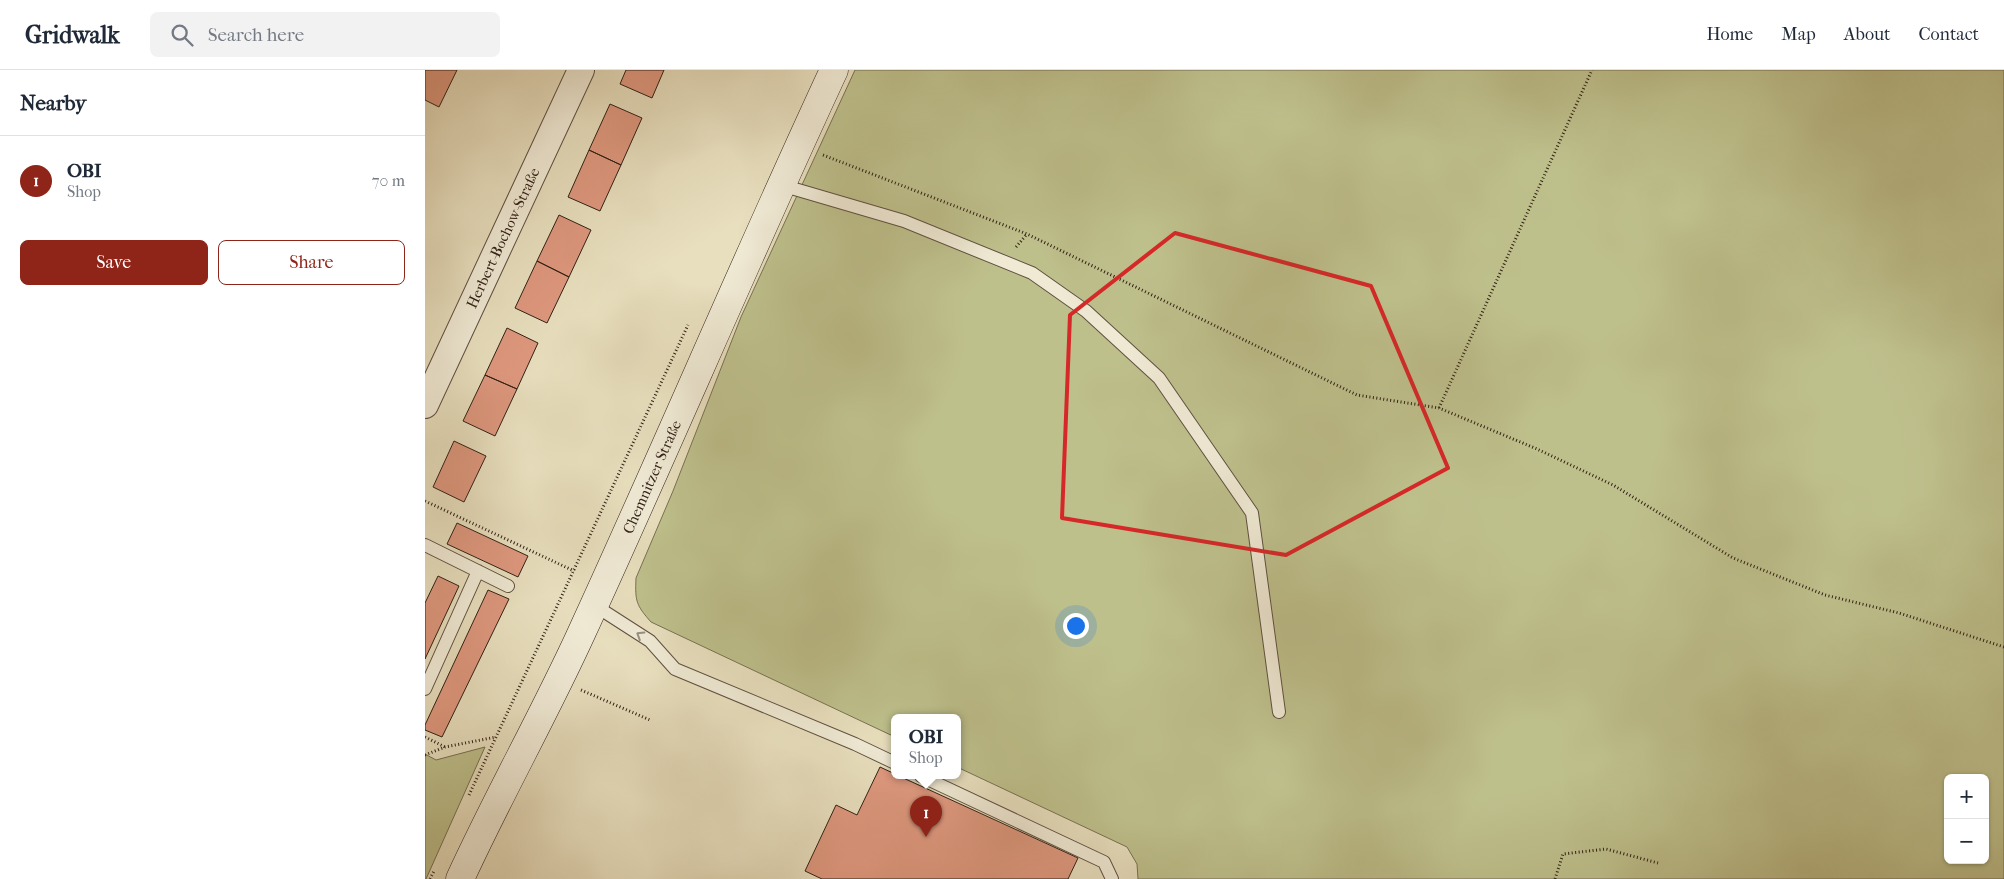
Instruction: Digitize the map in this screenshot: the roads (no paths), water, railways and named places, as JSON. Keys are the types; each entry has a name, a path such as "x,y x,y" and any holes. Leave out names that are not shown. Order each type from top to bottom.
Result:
{"main road":[{"name":"Chemnitzer Straße","path":"460,879 491,811 559,681 594,606 834,70"}],"street":[{"name":"Herbert-Bochow-Straße","path":"425,405 581,70"}],"lane":[{"path":"781,185 904,221 1032,273 1086,312 1159,378 1252,512 1279,712"},
{"path":"425,545 508,586"},
{"path":"425,689 478,571"},
{"path":"594,606 650,641 675,669 855,744 891,761"},
{"path":"927,779 1103,862 1112,879"}],"place":[{"name":"OBI","path":"926,837"}]}
